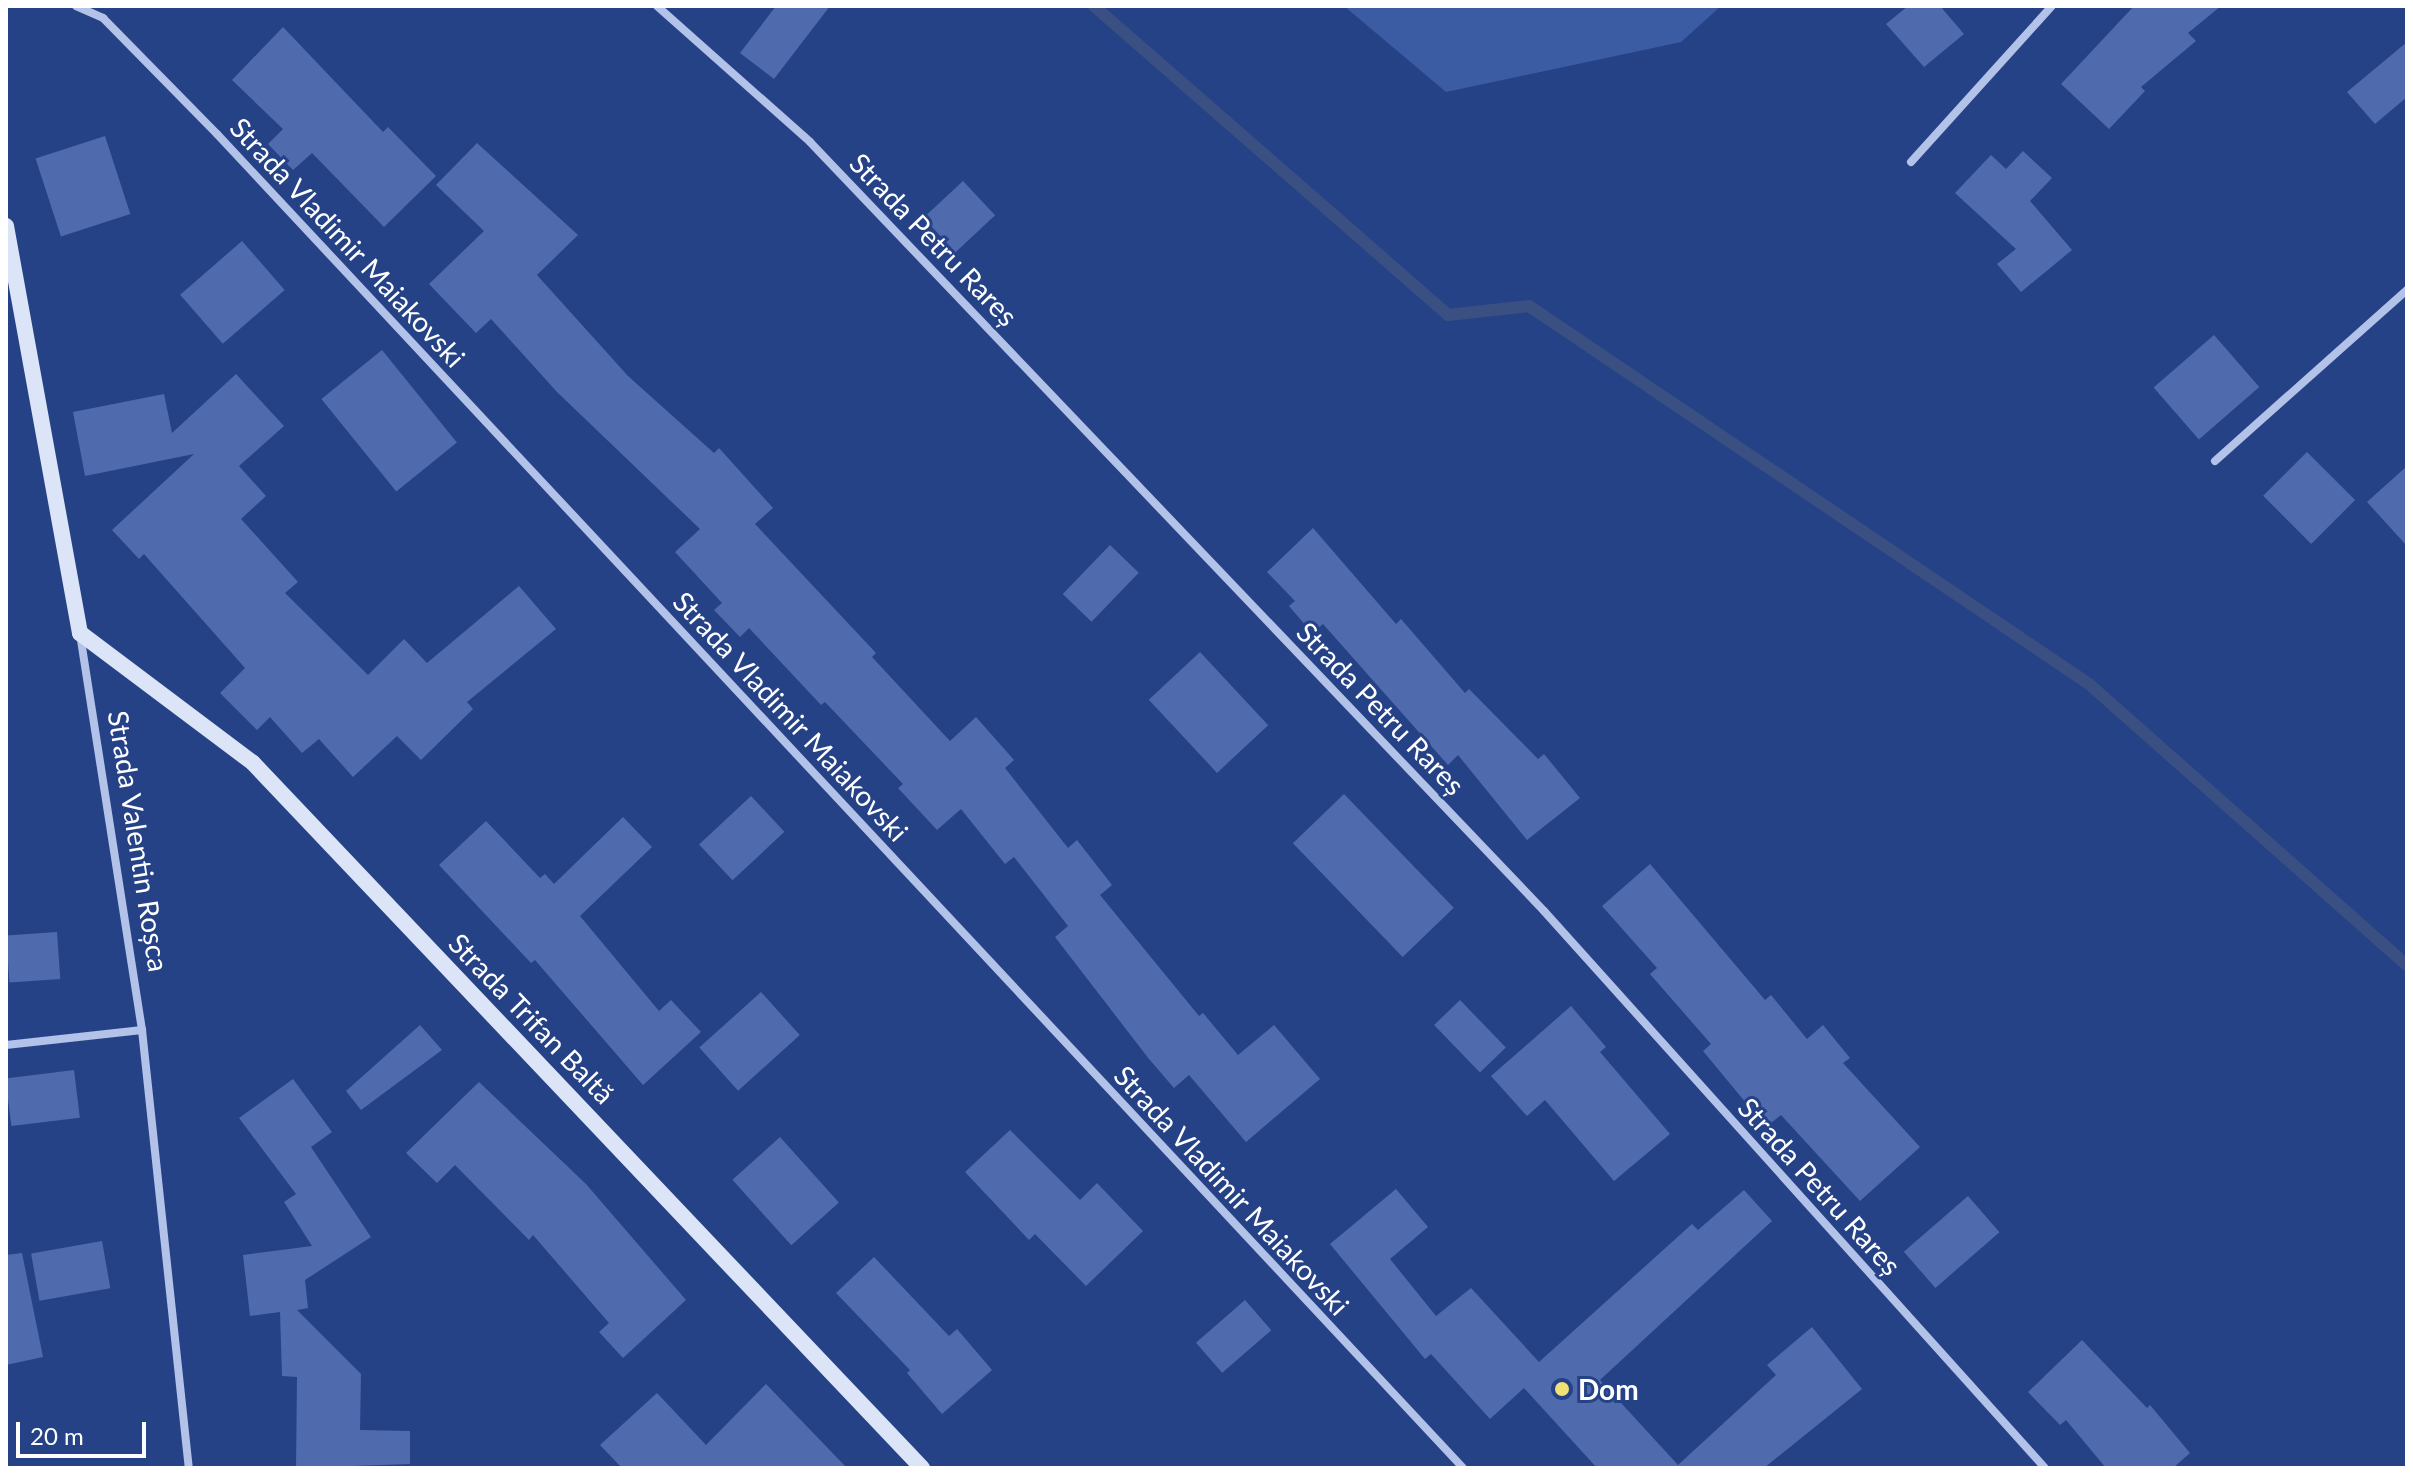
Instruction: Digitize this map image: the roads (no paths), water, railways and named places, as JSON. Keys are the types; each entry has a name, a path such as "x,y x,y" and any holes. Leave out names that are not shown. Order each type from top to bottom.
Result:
{"main road":[{"name":"Strada Valentin Roșca","path":"6,226 80,633"},
{"name":"Strada Trifan Baltă","path":"80,633 253,763 922,1468"}],"street":[{"name":"Strada Vladimir Maiakovski","path":"76,6 103,18 217,134 1463,1468"},
{"name":"Strada Petru Rareș","path":"657,6 810,142 1533,899 2045,1468"},
{"path":"1911,162 2052,6"},
{"path":"2215,461 2407,290"},
{"name":"Strada Valentin Roșca","path":"80,633 142,1030 189,1468"},
{"path":"6,1045 142,1030"}],"waterway":[{"path":"1094,6 1448,315 1529,306 2089,684 2407,965"}],"place":[{"name":"Dom","path":"1562,1389"}]}
